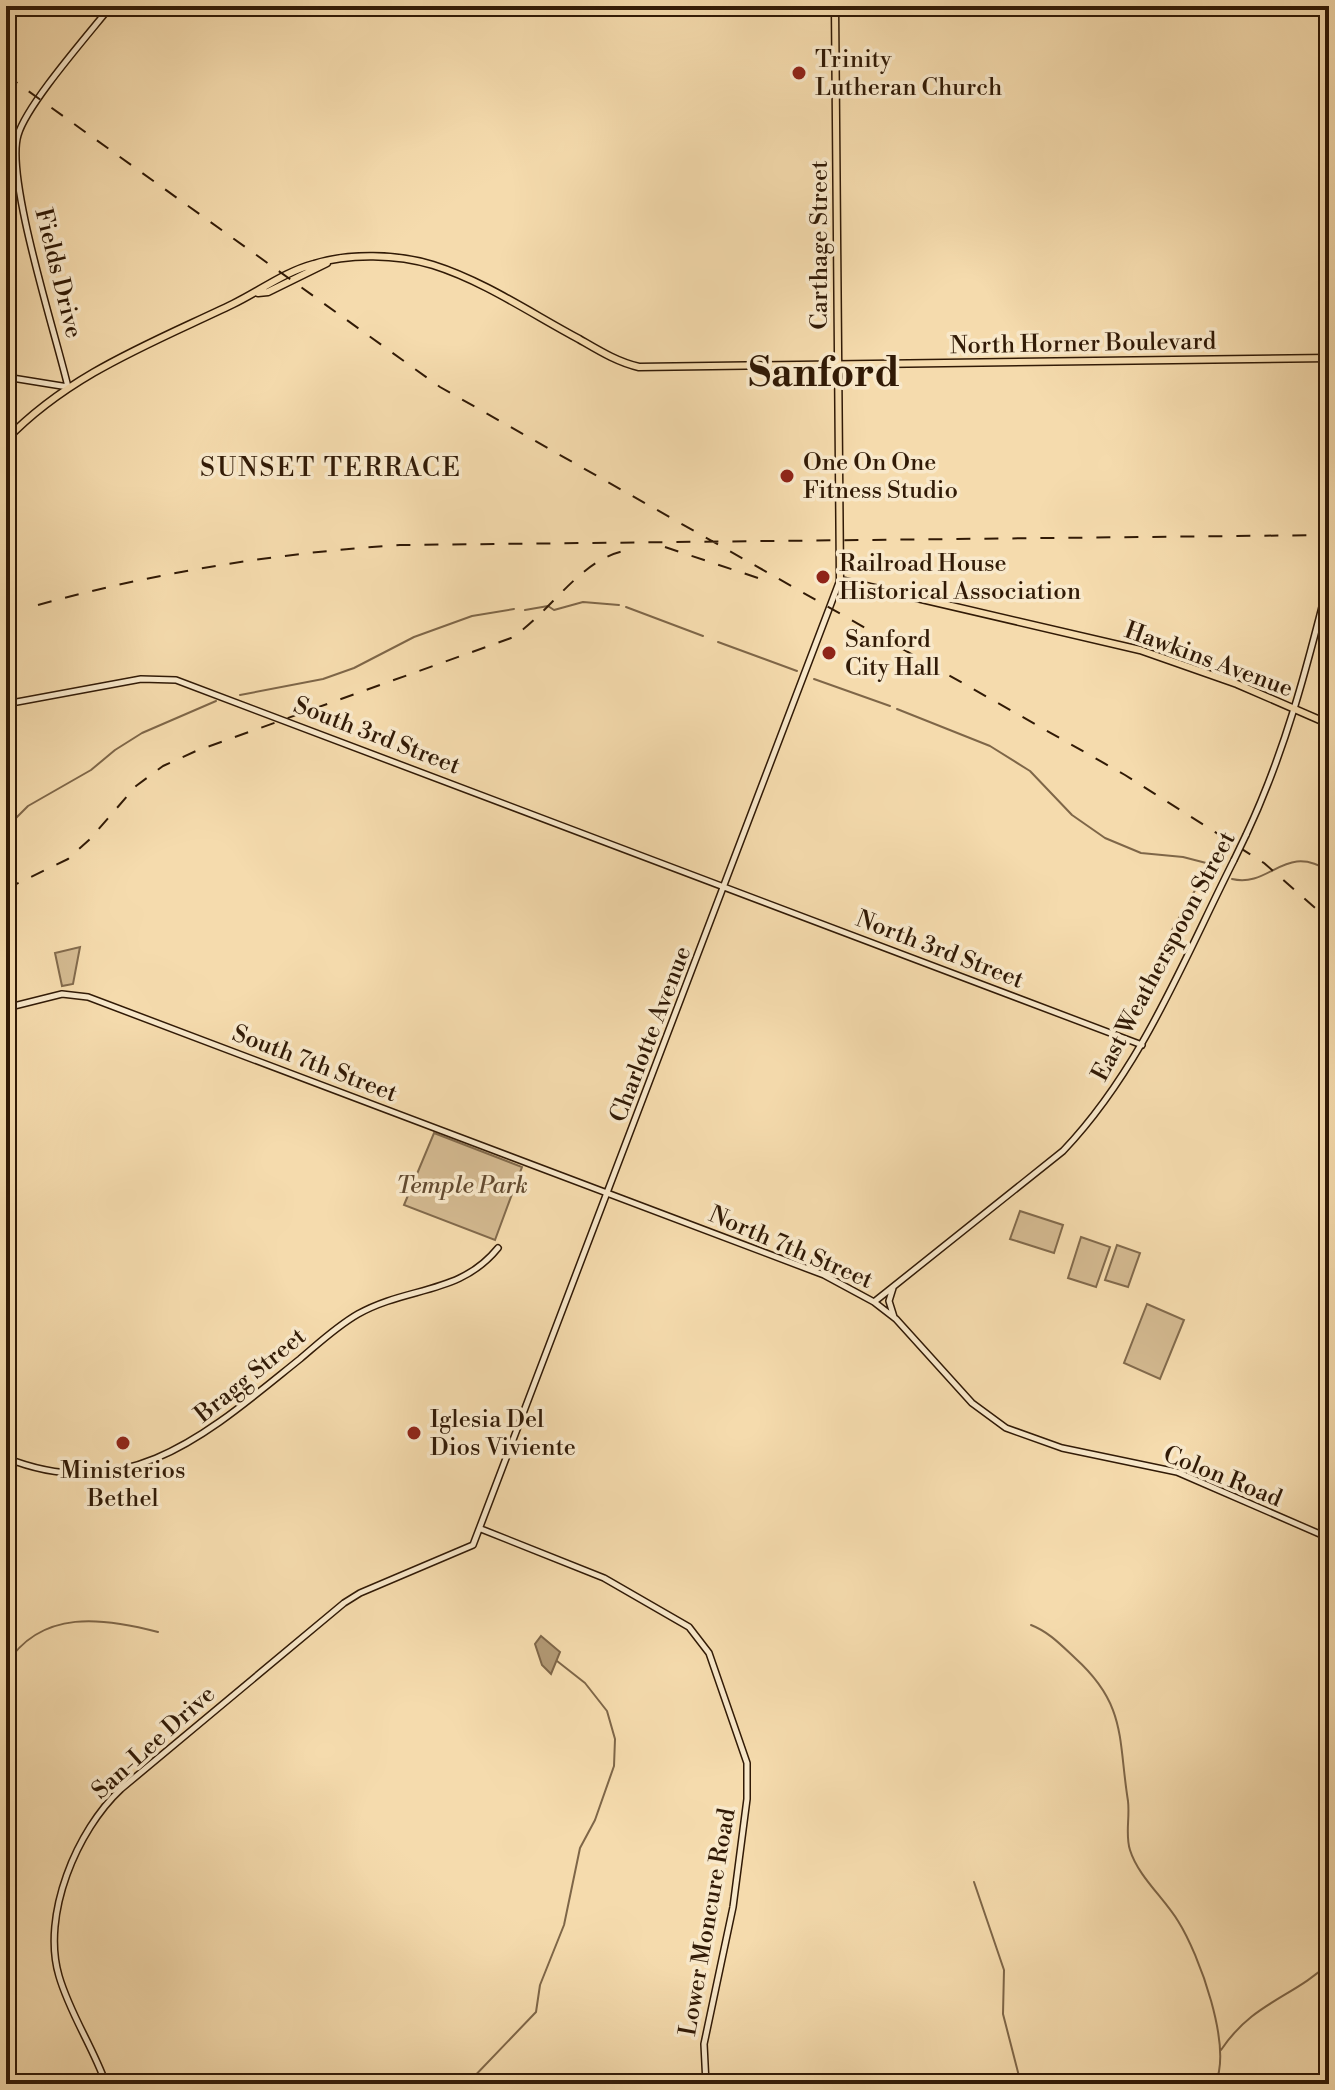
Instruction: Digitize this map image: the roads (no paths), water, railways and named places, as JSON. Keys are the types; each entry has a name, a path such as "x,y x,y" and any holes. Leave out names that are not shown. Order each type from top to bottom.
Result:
{"main road":[{"name":"Carthage Street","path":"835,6 838,532"},
{"name":"North Horner Boulevard","path":"6,440 32,414 95,369 317,262 377,257 432,265 464,278 609,356 639,367 1329,358"},
{"name":"Charlotte Avenue","path":"838,532 840,580"},
{"name":"Hawkins Avenue","path":"840,580 1140,650 1237,684 1329,724"}],"street":[{"name":"Fields Drive","path":"68,387 23,209 15,149 18,135 29,114 111,6"},
{"path":"6,377 68,387"},
{"name":"East Weatherspoon Street","path":"874,1302 1063,1151 1115,1090 1142,1045 1273,777 1297,710 1329,579"},
{"name":"Charlotte Avenue","path":"473,1545 840,580"},
{"name":"South 3rd Street","path":"6,704 141,679 176,680 725,887"},
{"name":"North 3rd Street","path":"725,887 1142,1045"},
{"name":"South 7th Street","path":"6,1008 62,994 88,997 609,1193"},
{"name":"North 7th Street","path":"609,1193 824,1275 874,1302 894,1318 972,1403 994,1421 1047,1444 1101,1455"},
{"name":"Bragg Street","path":"6,1458 50,1470 93,1472 164,1457 210,1431 352,1318 387,1301 470,1275 498,1248"},
{"path":"893,1286 889,1301 894,1318"},
{"name":"Colon Road","path":"1101,1455 1177,1472 1329,1538"},
{"name":"Lower Moncure Road","path":"481,1529 597,1574 689,1627 702,1640 717,1675 747,1763 747,1799 733,1907 704,2044 706,2084"},
{"name":"San-Lee Drive","path":"106,2084 64,1991 54,1951 58,1909 96,1817 121,1789 344,1603 360,1593 473,1545"}],"waterway":[{"path":"525,610 548,606 554,610 583,602 619,605"},
{"path":"626,607 703,636"},
{"path":"240,695 323,679 354,668 414,637 472,616 514,609"},
{"path":"718,642 797,671"},
{"path":"814,679 890,706"},
{"path":"6,828 28,806 91,770 142,733 216,701"},
{"path":"897,709 990,746 1030,771 1072,815 1105,838 1141,853 1183,857 1214,865"},
{"path":"1232,879 1246,880 1300,861 1314,863 1329,871"},
{"path":"1168,937 1209,866"},
{"path":"6,1665 20,1647 37,1634 56,1626 96,1621 158,1632"},
{"path":"1031,1625 1054,1639 1092,1675 1112,1708 1121,1741 1130,1850 1139,1869 1178,1921 1204,1977 1220,2048 1215,2084"},
{"path":"467,2084 536,2012 540,1985 564,1925 580,1848 595,1820 614,1766 615,1739 607,1711 585,1683 557,1661"},
{"path":"974,1882 1004,1970 1003,2014 1021,2084"},
{"path":"1221,2050 1246,2021 1329,1963"}],"railway":[{"path":"6,75 440,387 1125,775 1264,863 1329,920"},
{"path":"38,605 127,583 218,566 308,553 400,545 1329,535"},
{"path":"665,547 764,580"},
{"path":"6,889 68,859 90,839 136,786 163,766 196,751 511,638 581,574 612,554 630,550"}],"place":[{"name":"Trinity Lutheran Church","path":"799,73"},
{"name":"One On One Fitness Studio","path":"787,476"},
{"name":"Railroad House Historical Association","path":"823,577"},
{"name":"Sanford City Hall","path":"829,653"},
{"name":"Iglesia Del Dios Viviente","path":"414,1433"},
{"name":"Ministerios Bethel","path":"123,1443"}],"district":[{"name":"Sanford","path":"824,372"},
{"name":"SUNSET TERRACE","path":"331,467"}],"park label":[{"name":"Temple Park","path":"462,1185"}]}
